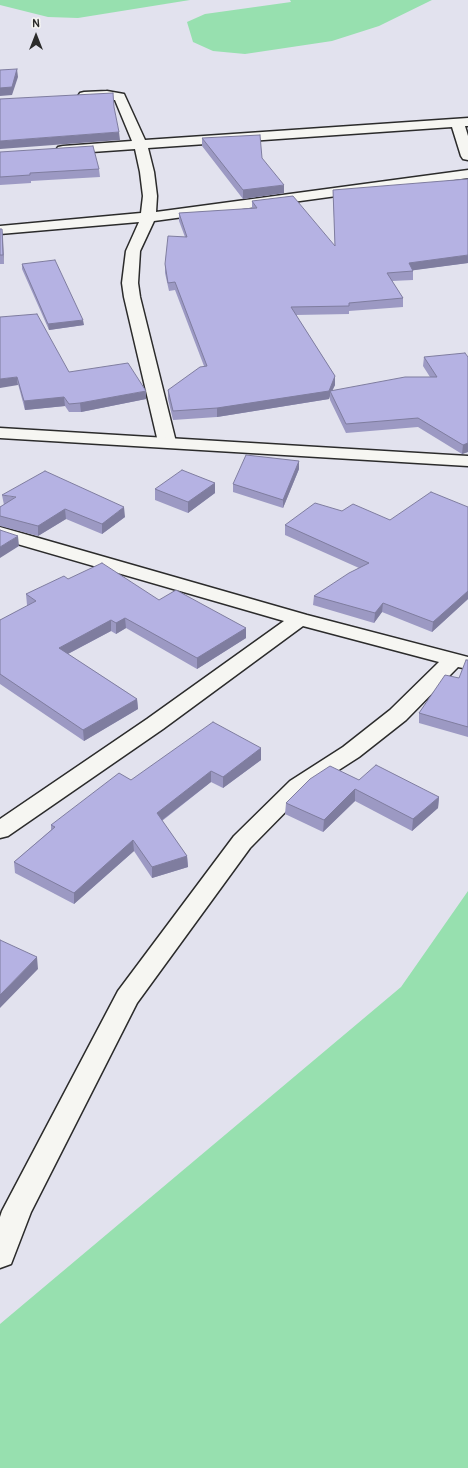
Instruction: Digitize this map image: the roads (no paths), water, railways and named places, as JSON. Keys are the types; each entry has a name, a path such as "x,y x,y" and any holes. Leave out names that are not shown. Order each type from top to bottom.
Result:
{"street":[{"path":"72,97 108,95 120,97 140,144 147,172 150,196 148,217 132,251 130,283 132,297 167,442"},
{"path":"47,152 140,144 462,122 468,156"},
{"path":"0,230 148,217 468,174"},
{"path":"0,433 468,461"},
{"path":"0,534 300,619 460,661"},
{"path":"0,830 155,724 300,619"},
{"path":"0,1255 18,1211 128,998 242,842 298,786 351,752 398,715 460,661"}]}
